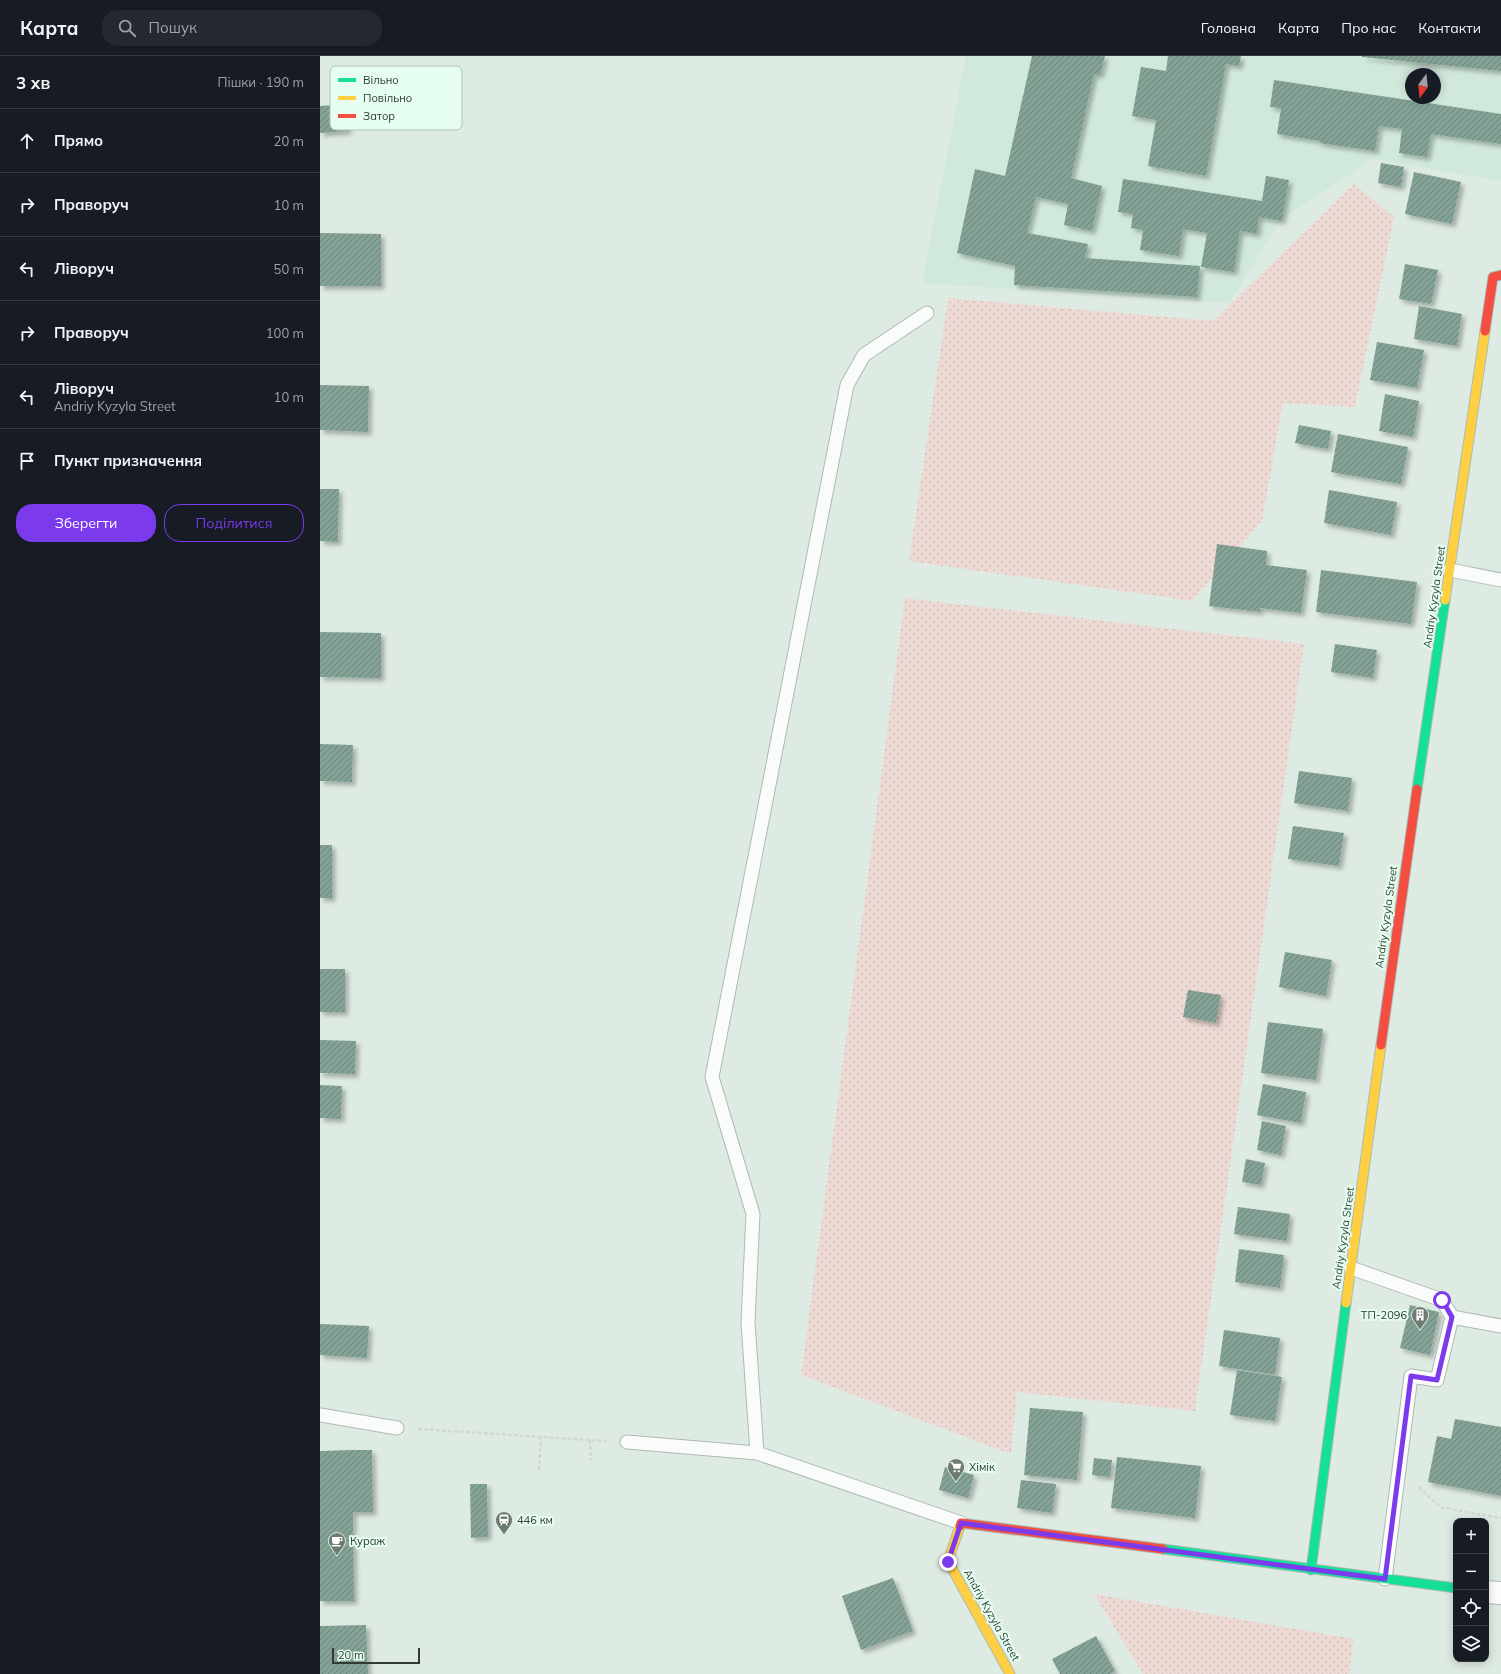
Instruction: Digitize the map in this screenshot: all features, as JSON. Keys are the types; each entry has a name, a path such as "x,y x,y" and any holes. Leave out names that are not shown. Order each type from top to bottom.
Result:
{"street":[{"name":"Andriy Kyzyla Street","path":"1312,1570 1389,982 1494,277 1501,275"},
{"name":"Andriy Kyzyla Street","path":"961,1523 948,1562 1010,1674"},
{"path":"961,1523 1453,1588"},
{"path":"1489,1592 1501,1594"}],"lane":[{"path":"757,1453 748,1322 753,1214 712,1077 847,386 864,355 927,313"},
{"path":"1450,570 1501,580"},
{"path":"1351,1268 1442,1300 1452,1317 1437,1380 1411,1376 1385,1579"},
{"path":"1452,1317 1501,1326"},
{"path":"320,1415 398,1428"},
{"path":"627,1442 757,1453 961,1523"}],"path":[{"path":"398,1428 541,1438 627,1442"},
{"path":"538,1470 541,1438"},
{"path":"590,1440 590,1460"},
{"path":"1400,1470 1440,1507 1501,1518"}],"shaded area":[{"path":"966,56 1501,56 1501,181 1374,159 1282,219 1229,303 922,283"},
{"path":"1354,184 1394,217 1355,407 1283,403 1262,521 1192,601 909,561 948,298 1213,321"},
{"path":"905,598 1304,644 1195,1411 1017,1392 1011,1454 801,1375"},
{"path":"1094,1594 1354,1639 1349,1674 1143,1674"}],"building":[{"path":"1032,56 1105,56 1100,75 1094,74 1071,178 1102,186 1092,231 1064,225 1068,204 1036,197 1027,233 1088,244 1085,258 1200,266 1197,297 1014,285 1015,266 957,253 975,169 1005,176"},
{"path":"1168,56 1241,56 1239,66 1226,64 1206,176 1148,166 1156,120 1132,116 1141,67 1166,71"},
{"path":"1501,56 1501,71 1362,57"},
{"path":"1274,80 1405,100 1405,104 1434,104 1501,114 1501,144 1431,134 1427,157 1399,153 1402,129 1379,126 1375,151 1320,143 1321,141 1277,134 1281,108 1270,107"},
{"path":"330,105 330,130 348,131 320,133 320,106"},
{"path":"1381,163 1404,167 1401,187 1378,183"},
{"path":"1414,172 1461,182 1452,224 1405,214"},
{"path":"1266,176 1289,180 1282,221 1259,217 1257,234 1240,231 1234,272 1201,267 1207,233 1183,229 1179,256 1140,250 1143,230 1131,228 1133,214 1118,212 1123,179 1262,201"},
{"path":"320,233 381,234 381,286 320,286"},
{"path":"1405,264 1438,270 1431,304 1399,299"},
{"path":"1419,306 1462,314 1457,346 1414,339"},
{"path":"1377,342 1424,350 1417,388 1370,380"},
{"path":"320,385 369,386 368,432 320,430"},
{"path":"1385,394 1419,401 1413,437 1379,431"},
{"path":"1299,425 1331,431 1328,449 1295,443"},
{"path":"1338,434 1408,447 1401,484 1331,472"},
{"path":"320,489 339,489 338,542 320,541"},
{"path":"1329,490 1397,502 1391,535 1324,523"},
{"path":"1217,544 1267,551 1266,565 1307,570 1301,613 1260,608 1260,612 1209,606"},
{"path":"1321,570 1417,582 1411,624 1316,612"},
{"path":"320,632 381,633 381,678 320,677"},
{"path":"1335,644 1377,650 1373,678 1331,672"},
{"path":"320,744 353,745 352,782 320,781"},
{"path":"1299,771 1352,778 1348,811 1294,803"},
{"path":"1293,826 1344,833 1339,866 1288,859"},
{"path":"320,845 332,845 332,898 320,898"},
{"path":"1285,952 1332,960 1326,996 1279,987"},
{"path":"320,969 345,969 345,1012 320,1012"},
{"path":"1188,990 1221,995 1216,1023 1183,1017"},
{"path":"1268,1022 1323,1029 1316,1080 1261,1073"},
{"path":"320,1040 356,1041 355,1074 320,1073"},
{"path":"1263,1084 1306,1092 1301,1123 1257,1115"},
{"path":"320,1085 342,1086 341,1119 320,1118"},
{"path":"1262,1121 1286,1126 1281,1155 1257,1150"},
{"path":"1246,1159 1265,1163 1261,1185 1242,1182"},
{"path":"1238,1207 1290,1214 1287,1241 1234,1234"},
{"path":"1239,1249 1284,1255 1280,1288 1235,1282"},
{"name":"ТП-2096","path":"1410,1305 1439,1312 1430,1355 1400,1348"},
{"path":"320,1324 369,1326 367,1358 320,1355"},
{"path":"1224,1330 1280,1338 1275,1375 1219,1366"},
{"path":"1237,1370 1282,1377 1275,1421 1230,1415"},
{"path":"1030,1408 1083,1412 1077,1480 1024,1475"},
{"path":"1455,1419 1501,1427 1501,1496 1428,1482 1437,1436 1451,1439"},
{"name":"Кураж","path":"372,1450 373,1512 353,1512 354,1601 320,1601 320,1451"},
{"path":"1117,1457 1201,1466 1195,1518 1111,1508"},
{"path":"1094,1458 1112,1460 1110,1477 1092,1475"},
{"name":"Хімік","path":"945,1467 974,1475 968,1498 939,1490"},
{"path":"1021,1480 1056,1484 1052,1513 1017,1508"},
{"path":"470,1484 487,1484 488,1537 471,1538"},
{"path":"893,1578 913,1631 861,1650 842,1596"},
{"path":"366,1625 368,1674 320,1674 320,1626"},
{"path":"1096,1636 1115,1671 1110,1674 1060,1674 1052,1659"}],"traffic: fast":[{"path":"1417,789 1445,600"},
{"path":"1311,1570 1346,1303"},
{"path":"1163,1549 1453,1588"}],"traffic: slow":[{"path":"1445,600 1485,331"},
{"path":"1346,1303 1381,1045"},
{"path":"960,1526 948,1561 1010,1674"}],"traffic: jam":[{"path":"1485,331 1493,277 1501,275"},
{"path":"1381,1045 1417,789"},
{"path":"960,1526 961,1523 1163,1549"}],"place":[{"name":"ТП-2096","path":"1420,1330"},
{"name":"Хімік","path":"956,1482"},
{"name":"446 км","path":"504,1535"},
{"name":"Кураж","path":"337,1556"}],"route":[{"path":"948,1562 961,1523 1385,1579 1411,1376 1437,1380 1452,1317 1442,1300"}]}
